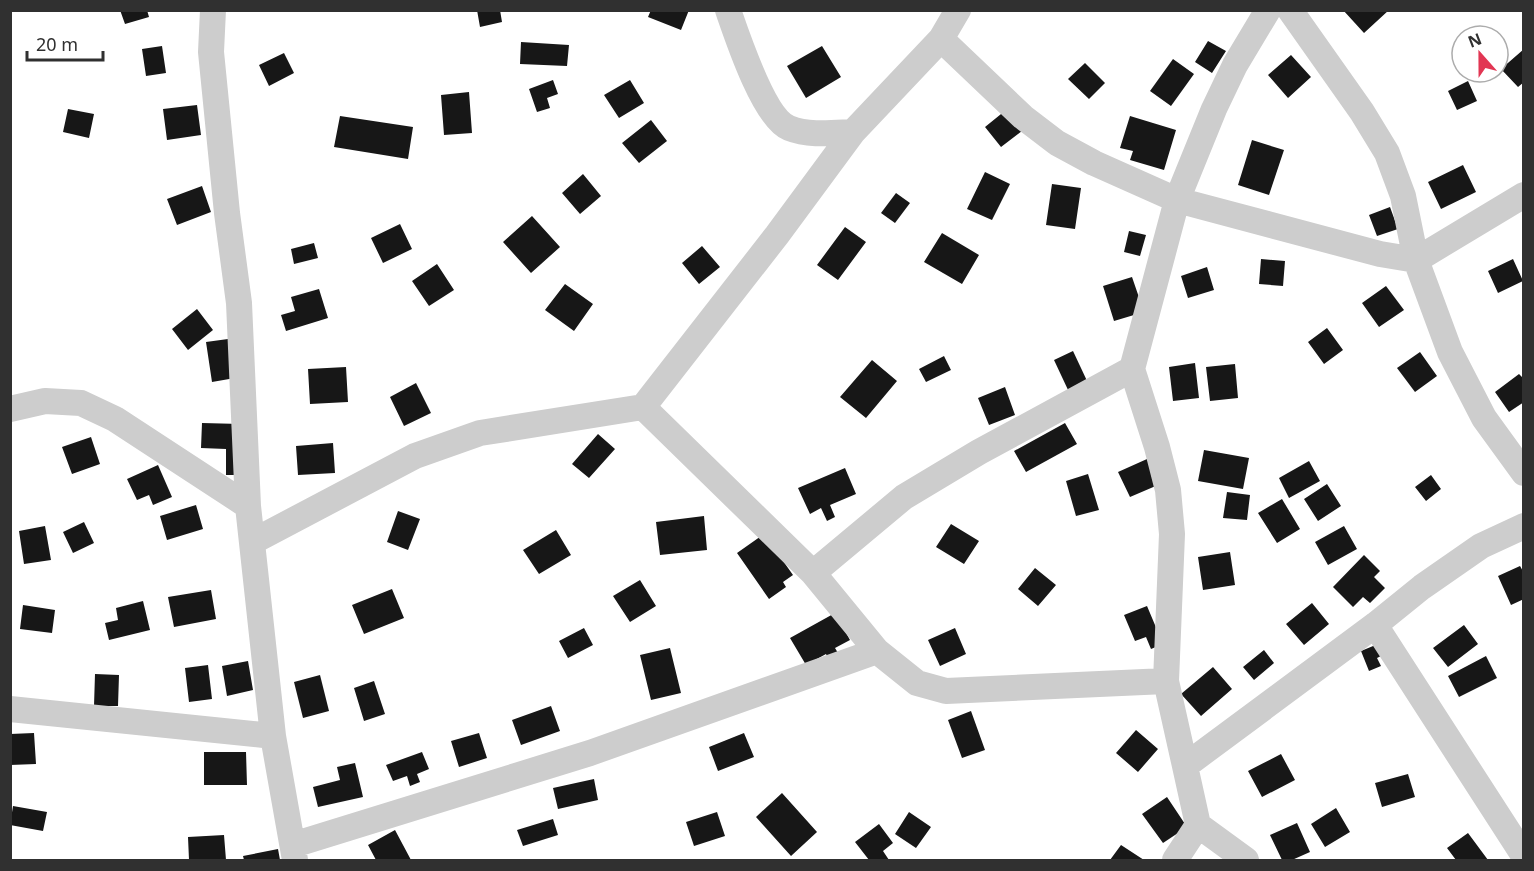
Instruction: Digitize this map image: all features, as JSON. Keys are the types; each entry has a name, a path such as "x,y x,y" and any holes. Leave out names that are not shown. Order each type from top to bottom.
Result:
{"street":[{"path":"213,10 211,52 227,213 239,303 248,506 273,736 294,853 590,753 878,651"},
{"path":"728,10 751,74 772,110 786,127 808,133 854,132"},
{"path":"252,542 415,456 480,433 643,407 854,132 941,39 958,10"},
{"path":"1246,861 1198,825 1166,681 1172,534 1168,490 1132,369 1177,200 1218,100 1235,65 1268,10"},
{"path":"1290,10 1362,112 1387,153 1403,196 1416,260 1455,361 1484,418 1524,473"},
{"path":"941,39 1023,117 1056,143 1177,200 1380,254 1416,260 1524,195"},
{"path":"813,573 904,497 979,452 1132,369"},
{"path":"10,408 45,401 81,403 115,419 248,506"},
{"path":"643,407 813,573 878,651 917,683 946,692 1166,681"},
{"path":"1185,766 1375,625 1422,587 1481,546 1524,526"},
{"path":"1375,625 1524,856"},
{"path":"10,709 273,736"},
{"path":"1175,861 1198,825"}],"building":[{"path":"120,10 147,10 149,17 125,24"},
{"path":"477,10 500,10 502,22 480,27"},
{"path":"651,10 689,10 681,30 648,17"},
{"path":"1343,10 1389,10 1364,33"},
{"path":"1208,41 1226,51 1212,73 1195,62"},
{"path":"521,42 569,45 567,66 520,64"},
{"path":"162,46 166,73 146,76 142,49"},
{"path":"822,46 841,77 806,98 787,66"},
{"path":"1524,49 1524,82 1518,87 1510,79 1510,61"},
{"path":"284,53 294,73 269,86 259,65"},
{"path":"1291,55 1311,77 1288,98 1268,75"},
{"path":"1173,59 1194,74 1171,106 1150,91"},
{"path":"1085,63 1105,83 1089,99 1068,79"},
{"path":"553,80 558,94 547,98 550,108 537,112 529,89"},
{"path":"630,80 644,103 619,118 604,95"},
{"path":"1462,84 1469,84 1477,101 1457,110 1448,91"},
{"path":"469,92 472,133 444,135 441,95"},
{"path":"197,105 201,135 167,140 163,109"},
{"path":"68,109 94,114 89,138 63,132"},
{"path":"1006,110 1022,131 1001,147 985,127"},
{"path":"340,116 413,127 408,159 334,147"},
{"path":"1130,116 1176,130 1164,170 1130,160 1133,151 1120,148"},
{"path":"651,120 667,141 639,163 622,143"},
{"path":"1252,140 1284,150 1269,195 1238,185"},
{"path":"1463,165 1476,192 1441,209 1428,182"},
{"path":"985,172 1010,184 992,220 967,209"},
{"path":"583,174 601,196 580,214 562,193"},
{"path":"1052,184 1081,188 1075,229 1046,225"},
{"path":"202,186 211,212 177,225 167,199"},
{"path":"896,193 910,203 895,223 881,213"},
{"path":"1390,207 1398,229 1377,236 1369,215"},
{"path":"532,216 560,247 531,273 503,242"},
{"path":"400,224 412,249 383,263 371,238"},
{"path":"845,227 866,242 838,280 817,265"},
{"path":"1129,231 1146,235 1140,256 1124,252"},
{"path":"942,233 979,255 962,284 924,262"},
{"path":"314,243 318,258 294,264 291,249"},
{"path":"702,246 720,267 699,284 682,263"},
{"path":"1261,259 1285,261 1283,286 1259,284"},
{"path":"1513,259 1523,281 1498,293 1488,271"},
{"path":"437,264 454,290 429,306 412,281"},
{"path":"1207,267 1214,290 1188,298 1181,276"},
{"path":"1132,277 1144,312 1114,321 1103,286"},
{"path":"565,284 593,304 574,331 545,310"},
{"path":"1386,286 1404,310 1379,327 1362,303"},
{"path":"319,289 328,318 286,331 281,315 295,311 291,297"},
{"path":"197,309 213,330 188,350 172,329"},
{"path":"1327,328 1343,350 1324,364 1308,342"},
{"path":"228,339 235,378 212,382 206,342"},
{"path":"1073,351 1088,383 1069,392 1054,360"},
{"path":"1420,352 1437,376 1415,392 1397,368"},
{"path":"944,356 951,370 926,382 919,369"},
{"path":"872,360 897,381 866,418 840,397"},
{"path":"1195,363 1199,398 1173,401 1169,367"},
{"path":"1235,364 1238,398 1210,401 1206,367"},
{"path":"346,367 348,402 310,404 308,369"},
{"path":"1519,374 1524,379 1524,402 1509,412 1495,392"},
{"path":"416,383 431,413 404,426 390,397"},
{"path":"1005,387 1015,415 989,425 978,398"},
{"path":"202,423 241,424 241,475 226,475 226,449 201,448"},
{"path":"1065,423 1077,444 1026,472 1014,451"},
{"path":"598,434 615,449 589,478 572,464"},
{"path":"91,437 100,464 72,474 62,447"},
{"path":"333,443 335,473 298,475 296,446"},
{"path":"1204,450 1249,458 1243,489 1198,481"},
{"path":"1147,459 1158,485 1130,497 1118,472"},
{"path":"1309,461 1320,481 1289,498 1279,478"},
{"path":"158,465 172,497 153,505 149,495 137,500 127,479"},
{"path":"845,468 856,494 830,505 835,517 827,521 821,508 810,514 798,488"},
{"path":"1088,474 1099,510 1076,516 1066,481"},
{"path":"1431,475 1441,489 1426,501 1415,487"},
{"path":"1327,484 1341,506 1318,521 1304,499"},
{"path":"1227,492 1250,495 1247,520 1223,518"},
{"path":"1282,499 1300,529 1277,543 1258,513"},
{"path":"196,505 203,529 167,540 160,516"},
{"path":"398,511 420,519 408,550 387,542"},
{"path":"704,516 707,550 660,555 656,522"},
{"path":"84,522 94,543 73,553 63,532"},
{"path":"951,524 979,541 964,564 936,547"},
{"path":"45,526 51,560 24,564 19,531"},
{"path":"1344,526 1357,549 1328,565 1315,542"},
{"path":"556,530 571,555 539,574 523,550"},
{"path":"764,534 793,575 783,582 786,587 769,599 737,553"},
{"path":"1230,552 1235,585 1203,590 1198,557"},
{"path":"1364,555 1380,571 1374,577 1385,588 1370,603 1363,597 1353,607 1333,587"},
{"path":"1520,566 1524,573 1524,599 1511,605 1498,576"},
{"path":"1035,568 1056,585 1038,606 1018,589"},
{"path":"640,580 656,606 630,622 613,596"},
{"path":"392,589 404,618 364,634 352,605"},
{"path":"211,590 216,619 174,627 168,597"},
{"path":"143,601 150,630 109,640 105,623 118,620 116,608"},
{"path":"1312,603 1329,624 1304,645 1286,624"},
{"path":"23,605 55,610 52,633 20,629"},
{"path":"1147,606 1163,644 1151,649 1146,637 1135,641 1124,615"},
{"path":"835,613 850,640 835,648 841,658 831,664 826,654 806,665 790,638"},
{"path":"1464,625 1478,644 1448,667 1433,648"},
{"path":"584,628 593,645 568,658 559,641"},
{"path":"955,628 966,654 940,666 928,640"},
{"path":"1378,644 1383,655 1377,658 1381,666 1369,671 1361,651"},
{"path":"670,648 681,693 651,700 640,655"},
{"path":"1264,650 1274,663 1254,680 1243,667"},
{"path":"1486,656 1497,678 1459,697 1448,676"},
{"path":"248,661 253,690 227,696 222,666"},
{"path":"208,665 212,699 189,702 185,668"},
{"path":"1213,667 1232,689 1201,716 1181,694"},
{"path":"95,674 119,675 118,706 94,706"},
{"path":"320,675 329,711 303,718 294,682"},
{"path":"374,681 385,714 364,721 354,688"},
{"path":"551,706 560,731 521,745 512,720"},
{"path":"971,711 985,750 962,758 948,720"},
{"path":"1136,730 1158,749 1138,772 1116,753"},
{"path":"34,733 36,764 10,765 10,734"},
{"path":"479,733 487,758 459,767 451,741"},
{"path":"744,733 754,757 718,771 709,747"},
{"path":"204,752 246,752 247,785 204,785"},
{"path":"422,752 429,769 417,774 420,782 410,786 407,776 393,781 386,765"},
{"path":"1281,754 1295,780 1262,797 1248,771"},
{"path":"355,763 363,797 318,807 313,787 340,780 337,767"},
{"path":"1408,774 1415,797 1382,807 1375,783"},
{"path":"594,779 598,800 558,809 553,788"},
{"path":"782,793 817,832 791,856 756,817"},
{"path":"1167,797 1187,827 1163,843 1142,814"},
{"path":"13,806 47,812 43,831 10,825"},
{"path":"1336,808 1350,832 1325,847 1311,824"},
{"path":"717,812 725,836 694,846 686,822"},
{"path":"909,812 931,827 916,848 895,834"},
{"path":"553,819 558,835 523,846 517,830"},
{"path":"1297,823 1310,852 1292,860 1282,860 1270,835"},
{"path":"879,824 893,843 883,851 889,860 869,860 855,842"},
{"path":"395,830 411,860 376,860 368,845"},
{"path":"1468,833 1488,860 1456,860 1447,848"},
{"path":"224,835 226,860 189,860 188,837"},
{"path":"1121,845 1144,860 1110,860"},
{"path":"278,849 280,860 244,860 243,856"}]}
